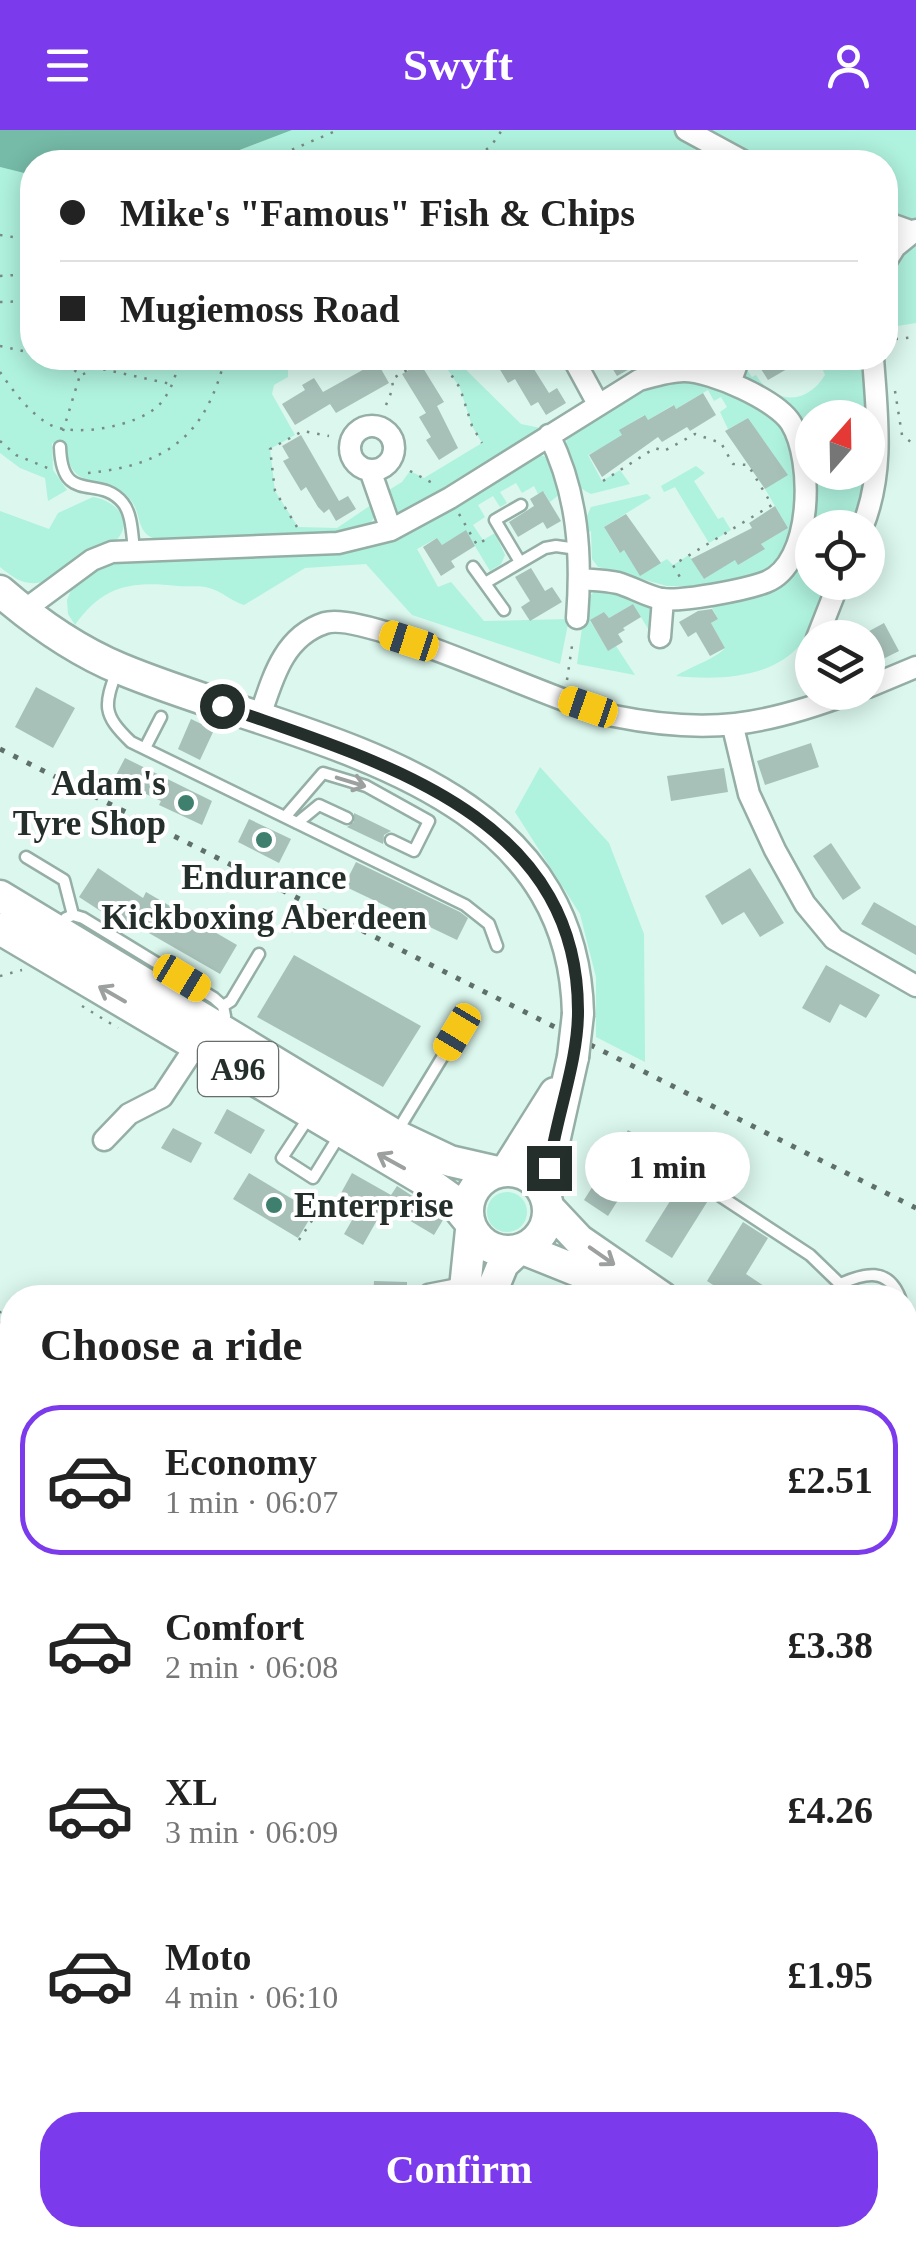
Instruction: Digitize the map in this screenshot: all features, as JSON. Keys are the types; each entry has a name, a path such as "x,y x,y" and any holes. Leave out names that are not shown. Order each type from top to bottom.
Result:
{"main road":[{"path":"12,601 53,634 118,668 385,764 447,796 493,828 537,879 563,925 573,964 578,1014 542,1232 480,1285"},
{"name":"A96","path":"0,896 213,1026 450,1198 470,1225"},
{"name":"A96","path":"0,929 59,934"},
{"path":"1,967 59,934"},
{"name":"A96","path":"213,1026 311,1114 343,1119 394,1135 450,1161 502,1171"},
{"path":"502,1171 570,1068"},
{"path":"472,1285 468,1201 484,1178 502,1171 528,1176 579,1240 644,1285"},
{"path":"470,1225 490,1248 520,1250 602,1285"}],"street":[{"path":"686,130 723,150"},
{"path":"580,370 598,404"},
{"path":"730,383 735,370"},
{"path":"869,510 878,473 874,370"},
{"path":"12,601 92,560 134,549 338,543 391,530 450,498 639,380 662,374 700,372 730,383 781,410 790,421 805,467 802,522 793,557 783,571 767,582 692,598 663,599 616,583 580,580"},
{"path":"549,436 573,503 580,580 577,618"},
{"path":"370,470 391,530"},
{"path":"660,637 663,599"},
{"path":"258,719 288,648 324,623 338,621 409,641 610,715 678,726 733,727 795,708"},
{"path":"885,680 916,666"},
{"path":"733,727 749,794 774,850 805,904 834,939 916,986"},
{"path":"104,1140 129,1114 162,1098 213,1026"}],"lane":[{"path":"60,447 64,474 83,490 111,494 124,504 134,549"},
{"path":"520,562 495,520 521,504"},
{"path":"485,583 546,548 578,549"},
{"path":"473,567 504,610"},
{"path":"118,668 106,702 112,724 131,742 465,905 489,924 497,946"},
{"path":"144,748 161,717"},
{"path":"286,818 323,773 366,786 430,821 414,851 392,840"},
{"path":"298,823 318,805 347,818"},
{"path":"26,857 64,880 59,934 213,1026 259,954"},
{"path":"394,1135 457,1032"},
{"path":"311,1114 282,1158 312,1178 343,1119"},
{"path":"661,1158 810,1255 840,1284 869,1273 880,1274 893,1285"}],"path":[{"path":"291,150 338,130"},
{"path":"486,150 502,130"},
{"path":"74,370 80,375"},
{"path":"80,375 91,370"},
{"path":"107,370 173,384"},
{"path":"0,372 27,406 48,424 63,430 115,426 140,418 158,406 173,384 177,370"},
{"path":"0,441 36,465 64,474 119,468 151,458 180,442 205,415 223,370"},
{"path":"386,405 392,379 407,370"},
{"path":"448,370 460,388 482,443"},
{"path":"63,430 80,375"},
{"path":"896,392 902,435 916,446"},
{"path":"298,528 275,491 270,449 303,430 329,436"},
{"path":"602,481 655,448 664,451 694,434 721,443 734,464 748,465 772,505 672,565 692,598"},
{"path":"565,699 577,618"},
{"path":"299,1240 313,1219"}],"shaded area":[{"path":"0,130 292,130 240,150 20,150 20,172 0,167"},
{"path":"292,130 916,130 916,323 898,326 898,150 240,150"},
{"path":"0,167 20,172 20,370 288,370 288,377 274,385 272,394 295,435 270,449 275,491 298,527 337,528 371,505 375,515 360,530 338,535 159,540 145,533 128,497 74,471 65,446 52,443 53,470 67,490 48,501 45,478 20,468 0,453"},
{"path":"448,370 466,370 521,424 540,428 527,441 409,512 399,512 389,506 384,493 402,482 410,471 424,478 482,443 460,388"},
{"path":"744,370 781,396 790,398 809,392 825,375 823,370 867,370 868,400 795,400 795,435 749,385"},
{"path":"683,379 732,393 767,410 788,432 795,452 795,490 800,490 798,510 795,510 789,545 777,563 762,575 688,590 685,586 667,586 598,567 592,559 591,531 586,533 584,523 591,507 647,494 651,498 604,527 640,575 667,559 673,565 689,555 704,579 735,559 764,548 761,544 788,528 765,489 787,474 748,418 728,429 720,412 727,407 721,397 714,401 708,390 648,420 644,415 620,430 623,436 588,455 602,481 620,470 630,484 591,494 577,484 566,459 569,433 644,387"},
{"path":"541,455 550,459 560,494 550,502 534,486 522,493 516,483 500,492 507,503 500,507 493,496 478,505 485,517 473,525 483,540 495,533 505,555 501,564 490,571 466,531 442,545 437,538 417,549 438,587 451,582 484,621 569,619 560,664 412,615 366,564 305,568 244,605 205,587 146,584 108,594 96,601 75,625 68,614 67,600 74,583 114,560 339,550"},
{"path":"696,466 705,473 694,481 718,519 723,517 731,530 709,543 675,487 664,492 661,486"},
{"path":"803,490 865,490 859,510 800,510"},
{"path":"93,497 117,508 124,521 112,544 45,586 43,582 20,580 0,567 0,511 49,529 58,513"},
{"path":"795,542 795,600 825,600 816,620 795,620 795,650 788,656 742,675 676,676 725,648 711,623 718,619 710,604 790,575"},
{"path":"599,588 610,588 651,606 655,614 650,632 633,604 609,618 604,612 590,621 608,650 616,646 635,675 577,664 586,599"},
{"path":"540,767 609,843 644,934 645,1062 596,1037 596,977 580,914 515,812"},
{"path":"507,1192 521,1198 527,1212 521,1226 507,1232 493,1226 487,1212 493,1198"}],"building":[{"path":"363,370 382,370 389,383 336,413 330,404 295,425 282,404 305,390 302,385 314,378 323,392"},
{"path":"424,370 444,402 437,406 458,448 439,460 426,440 431,437 419,417 426,413 402,374"},
{"path":"500,370 535,370 549,393 557,388 566,403 546,415 538,402 531,406 515,379 508,383"},
{"path":"762,370 785,370 768,380"},
{"path":"703,393 716,415 662,442 658,437 602,477 589,455 622,435 619,430 645,415 648,420 674,405 676,409"},
{"path":"748,418 788,475 765,489 725,431"},
{"path":"301,435 339,501 348,496 356,509 336,521 329,509 324,513 318,507 306,487 301,491 283,461 289,458 282,446"},
{"path":"543,491 561,521 547,529 543,522 518,537 509,522 534,506 530,499"},
{"path":"775,506 788,528 761,544 765,549 738,565 735,560 704,579 691,559 752,528 749,523"},
{"path":"626,514 661,563 640,576 604,527"},
{"path":"466,530 475,546 451,561 455,567 441,576 423,547 437,538 442,545"},
{"path":"531,568 545,591 552,587 562,602 530,621 521,607 530,601 515,577"},
{"path":"633,604 641,617 623,628 618,634 623,642 608,651 590,620 604,612 609,618"},
{"path":"712,609 718,619 711,623 725,648 710,656 696,632 688,637 679,622 698,611"},
{"path":"885,625 899,651 885,658"},
{"path":"36,687 75,708 53,748 15,727"},
{"path":"191,719 214,730 200,760 178,749"},
{"path":"811,743 819,767 765,785 757,761"},
{"path":"125,758 212,801 202,825 114,779"},
{"path":"724,768 728,792 671,801 667,776"},
{"path":"354,813 391,831 384,835 383,844 347,827 354,822"},
{"name":"Endurance Kickboxing Aberdeen","path":"249,819 291,839 279,863 238,842"},
{"path":"831,843 861,888 843,900 813,856"},
{"path":"356,862 468,918 457,940 344,886"},
{"path":"98,868 143,898 146,892 237,945 220,974 128,921 125,927 79,897"},
{"path":"750,868 784,923 760,937 744,912 722,925 705,896"},
{"path":"874,902 916,926 916,955 861,924"},
{"path":"294,955 421,1026 383,1087 257,1017"},
{"path":"826,965 880,995 866,1018 840,1004 830,1023 802,1008"},
{"path":"227,1109 265,1130 251,1154 214,1133"},
{"path":"173,1128 202,1143 191,1163 161,1148"},
{"path":"628,1130 653,1145 608,1216 584,1200"},
{"name":"Enterprise","path":"249,1173 314,1212 298,1238 233,1199"},
{"path":"352,1173 391,1195 397,1186 437,1212 443,1220 434,1235 385,1206 363,1245 344,1234 355,1215 335,1204"},
{"path":"682,1182 709,1199 672,1258 645,1241"},
{"path":"743,1222 768,1238 746,1274 762,1285 713,1285 707,1281"},
{"path":"374,1281 407,1282 407,1285 374,1285"}],"railway":[{"path":"0,749 916,1208"}],"place":[{"name":"Adam's Tyre Shop","path":"186,803"},
{"name":"Endurance Kickboxing Aberdeen","path":"264,840"},
{"name":"Enterprise","path":"274,1205"}],"route":[{"path":"222,706 385,764 447,796 493,828 543,888 563,925 578,1014 573,1058 549,1168"}]}
